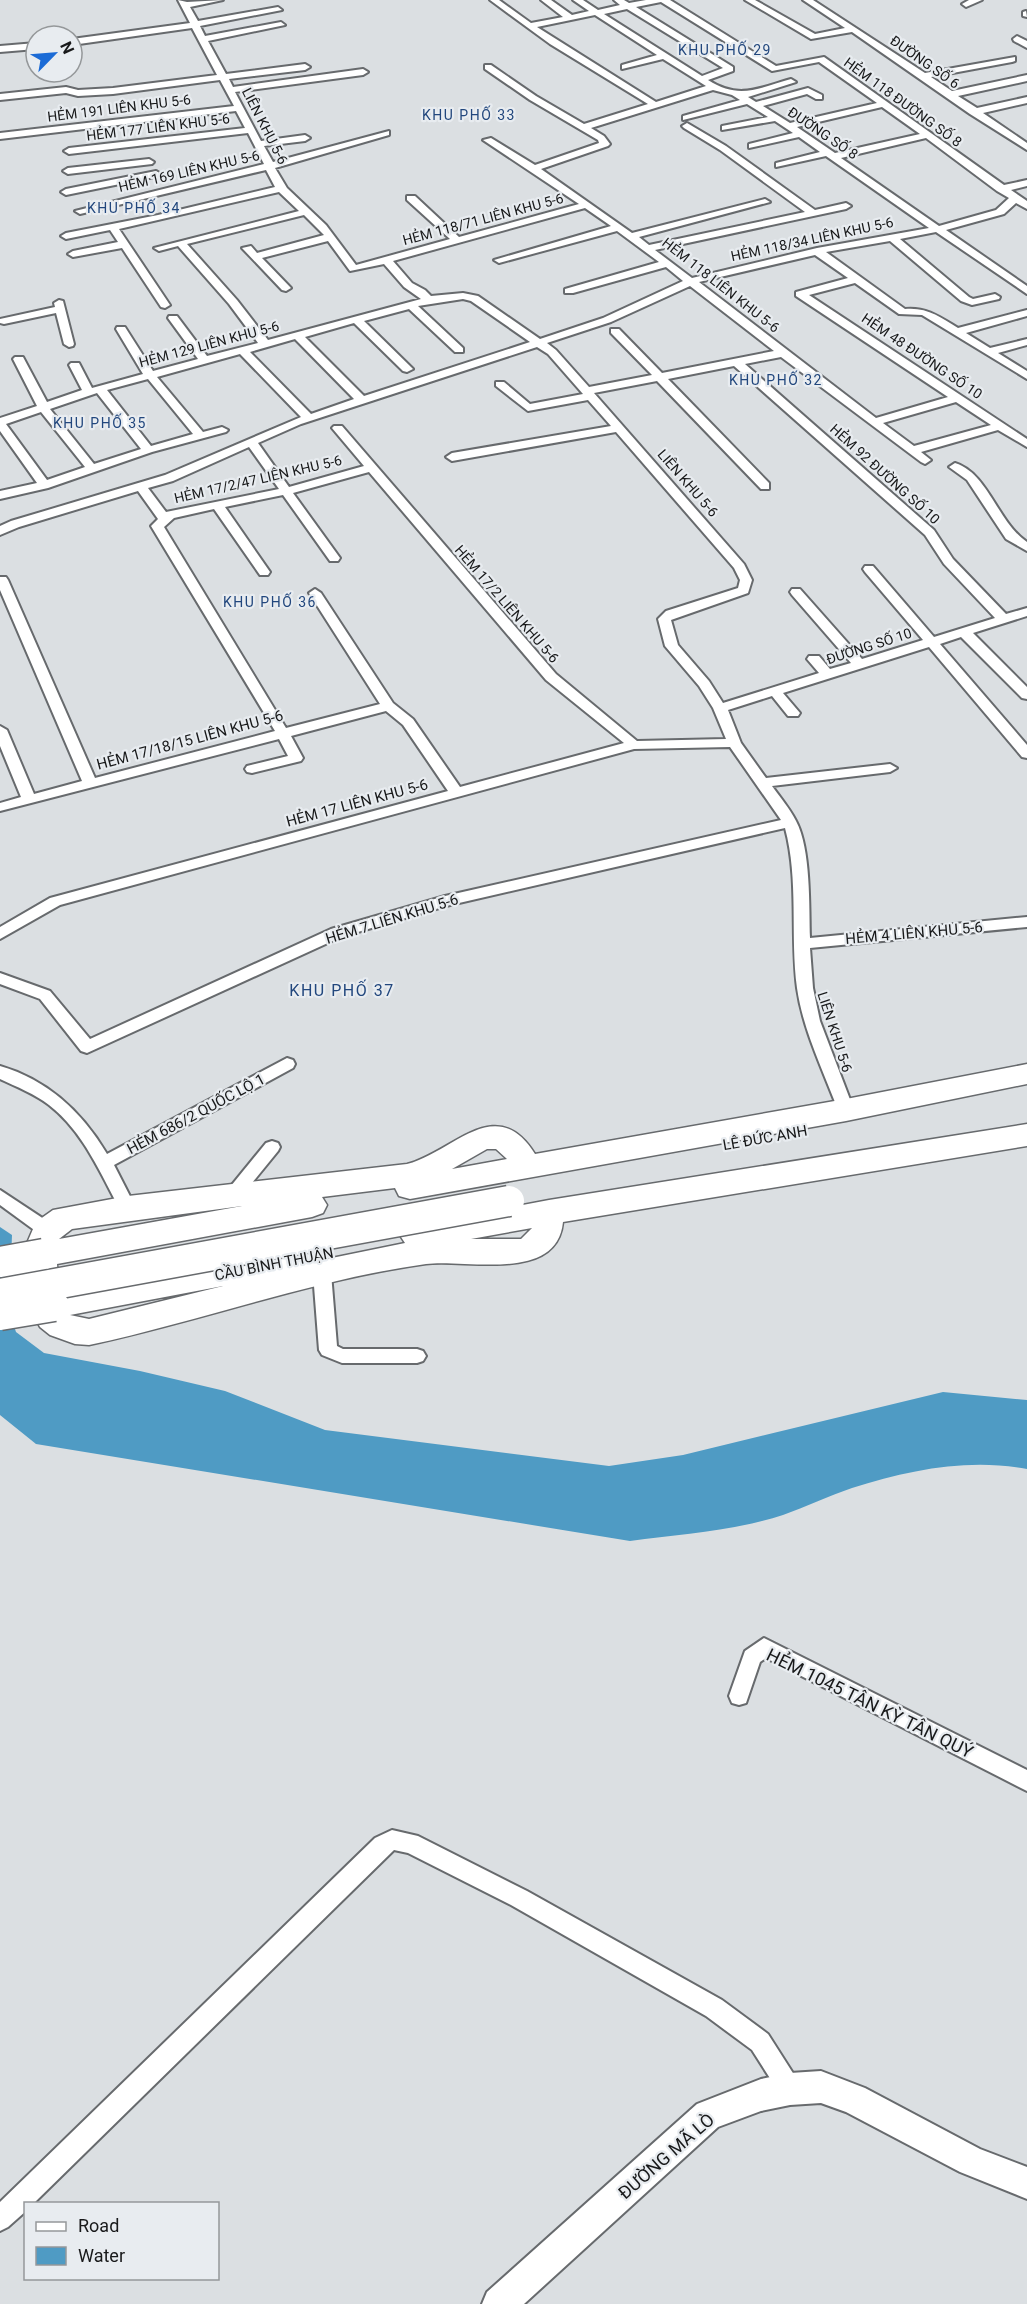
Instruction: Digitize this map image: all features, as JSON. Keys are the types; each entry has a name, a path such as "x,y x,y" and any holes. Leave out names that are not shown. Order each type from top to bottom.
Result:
{"highway":[{"name":"LÊ ĐỨC ANH","path":"513,1184 848,1116 1027,1074"},
{"name":"LÊ ĐỨC ANH","path":"848,1116 1027,1090"},
{"name":"LÊ ĐỨC ANH","path":"513,1184 1027,1122"},
{"path":"513,1184 521,1154 512,1144 493,1137 469,1143 431,1168 407,1175 128,1208 64,1218 47,1230 40,1250 44,1305 52,1320 70,1330 82,1332 103,1329 389,1257 449,1250 505,1253 529,1250 544,1235 549,1225 549,1212 853,1165 1027,1135"},
{"path":"0,1262 513,1184"},
{"path":"0,1274 513,1184"},
{"name":"CẦU BÌNH THUẬN","path":"0,1294 513,1184"},
{"name":"CẦU BÌNH THUẬN","path":"0,1315 549,1212"}],"main road":[{"name":"ĐƯỜNG MÃ LÒ","path":"499,2304 708,2115 761,2095 790,2089 821,2087 854,2099 971,2161 1027,2183"}],"street":[{"path":"184,2 219,0"},
{"path":"494,0 529,26 657,106"},
{"path":"545,0 571,18"},
{"name":"ĐƯỜNG SỐ 8","path":"577,0 714,87 748,100 777,118 1027,291"},
{"path":"618,0 729,69 701,79"},
{"path":"529,26 659,0"},
{"name":"HẺM 118 ĐƯỜNG SỐ 8","path":"664,0 775,69 821,59 1001,189 1023,202"},
{"path":"749,0 814,37 854,29"},
{"name":"ĐƯỜNG SỐ 6","path":"807,0 854,29 1027,147"},
{"path":"966,4 978,0"},
{"name":"LIÊN KHU 5-6","path":"184,2 225,77 270,166 270,171 282,188 330,237 354,269 386,260"},
{"path":"84,41 140,34 278,10"},
{"path":"203,39 280,25"},
{"path":"1017,39 1027,45"},
{"path":"0,50 24,47"},
{"path":"625,67 664,56"},
{"path":"922,76 1012,59"},
{"path":"0,97 66,90 78,93 113,91 305,67"},
{"path":"488,67 601,138 605,144 536,168"},
{"path":"231,90 363,72"},
{"path":"948,94 1027,78"},
{"path":"790,82 686,122 812,212"},
{"path":"582,128 714,87"},
{"path":"748,100 808,91 819,97"},
{"path":"973,112 1027,100"},
{"path":"789,126 884,105"},
{"name":"HẺM 191 LIÊN KHU 5-6","path":"0,136 240,108"},
{"path":"725,128 739,122 777,118"},
{"name":"HẺM 177 LIÊN KHU 5-6","path":"69,151 251,129"},
{"name":"HẺM 169 LIÊN KHU 5-6","path":"80,211 270,166 386,133"},
{"path":"752,146 801,134"},
{"path":"779,165 927,135"},
{"path":"258,144 305,138"},
{"name":"HẺM 118 LIÊN KHU 5-6","path":"488,140 536,168 620,227 783,353"},
{"path":"138,144 156,174 170,189"},
{"path":"68,171 148,162"},
{"path":"66,192 156,174"},
{"path":"1001,189 1027,183"},
{"path":"66,236 282,188"},
{"path":"411,198 457,240"},
{"path":"632,236 691,219 765,202"},
{"name":"HẺM 118/34 LIÊN KHU 5-6","path":"0,531 15,524 141,487 309,418 620,314 691,281 817,251 938,229 990,216 1023,202"},
{"name":"HẺM 118/71 LIÊN KHU 5-6","path":"386,260 586,205"},
{"path":"649,248 846,206"},
{"path":"159,248 305,212"},
{"path":"113,227 165,305"},
{"path":"499,260 620,227"},
{"path":"257,256 330,237"},
{"path":"893,238 965,299 972,302 995,297"},
{"path":"181,243 233,302 265,344"},
{"path":"73,254 125,244"},
{"path":"248,248 286,288"},
{"path":"817,251 903,312 926,313 1027,376"},
{"path":"386,260 408,285 421,292 428,300"},
{"path":"569,291 669,263"},
{"name":"HẺM 48 ĐƯỜNG SỐ 10","path":"856,279 800,294 1027,444"},
{"name":"LIÊN KHU 5-6","path":"428,300 463,296 474,298 552,352 740,567 746,580 744,590 671,614 664,620 672,646 704,684 720,708 734,742 790,822 796,843 802,897 805,988 812,1021 848,1116"},
{"name":"HẺM 129 LIÊN KHU 5-6","path":"0,423 94,391 428,300"},
{"path":"411,305 459,350"},
{"path":"4,321 60,306 69,344"},
{"path":"957,332 1027,313"},
{"path":"173,318 205,361"},
{"path":"357,320 407,369"},
{"path":"121,329 150,375 200,436"},
{"path":"615,331 765,486"},
{"path":"298,336 361,400"},
{"path":"988,352 1027,342"},
{"path":"243,351 309,418"},
{"path":"783,353 924,460"},
{"name":"HẺM 118 LIÊN KHU 5-6","path":"500,384 528,408 660,376 783,353"},
{"path":"19,359 44,408 93,470"},
{"name":"HẺM 92 ĐƯỜNG SỐ 10","path":"735,361 930,533 948,561 1004,620"},
{"path":"75,365 94,391 148,450"},
{"path":"873,422 957,398"},
{"path":"0,423 44,485"},
{"path":"911,451 1000,426"},
{"name":"HẺM 17/2 LIÊN KHU 5-6","path":"338,428 551,677 634,745"},
{"path":"452,457 620,428"},
{"path":"0,495 44,485 148,450 222,430"},
{"path":"251,442 334,558"},
{"path":"955,467 971,478 1010,536 1027,547"},
{"name":"HẺM 17/2/47 LIÊN KHU 5-6","path":"161,523 170,515 218,506 371,468"},
{"path":"141,487 296,758 252,770"},
{"path":"218,506 264,572"},
{"path":"869,569 1027,753"},
{"path":"2,580 90,783"},
{"path":"796,592 860,665"},
{"path":"315,593 388,706 408,722 457,794"},
{"name":"ĐƯỜNG SỐ 10","path":"720,708 1027,612"},
{"path":"964,632 1027,695"},
{"path":"814,659 828,675"},
{"path":"775,691 793,712"},
{"name":"HẺM 17/18/15 LIÊN KHU 5-6","path":"0,807 388,706"},
{"path":"0,730 29,799"},
{"name":"HẺM 17 LIÊN KHU 5-6","path":"0,934 55,901 634,745 734,742"},
{"path":"761,783 890,768"},
{"name":"HẺM 7 LIÊN KHU 5-6","path":"0,978 45,995 87,1047 336,933 445,901 702,844 790,822"},
{"name":"HẺM 4 LIÊN KHU 5-6","path":"802,944 1027,922"},
{"name":"HẺM 686/2 QUỐC LỘ 1","path":"104,1163 287,1064"},
{"path":"0,1072 52,1099 71,1114 104,1163 128,1208"},
{"path":"232,1196 272,1146"},
{"path":"0,1196 47,1230"},
{"path":"322,1273 328,1350 342,1356 417,1356"},
{"name":"HẺM 1045 TÂN KỲ TÂN QUÝ","path":"739,1696 752,1658 764,1647 1027,1781"},
{"path":"0,2219 383,1845 392,1840 410,1843 519,1898 714,2008 760,2042 790,2089"}],"water":[{"path":"0,1227 12,1235 9,1311 16,1332 44,1353 140,1371 225,1391 325,1430 609,1466 683,1455 943,1392 1027,1400 1027,1469 961,1465 917,1471 852,1488 792,1512 746,1525 630,1541 36,1444 0,1415"}],"district":[{"name":"KHU PHỐ 29","path":"725,50"},
{"name":"KHU PHỐ 33","path":"469,115"},
{"name":"KHU PHỐ 34","path":"134,208"},
{"name":"KHU PHỐ 32","path":"776,380"},
{"name":"KHU PHỐ 35","path":"100,423"},
{"name":"KHU PHỐ 36","path":"270,602"},
{"name":"KHU PHỐ 37","path":"342,990"}]}
